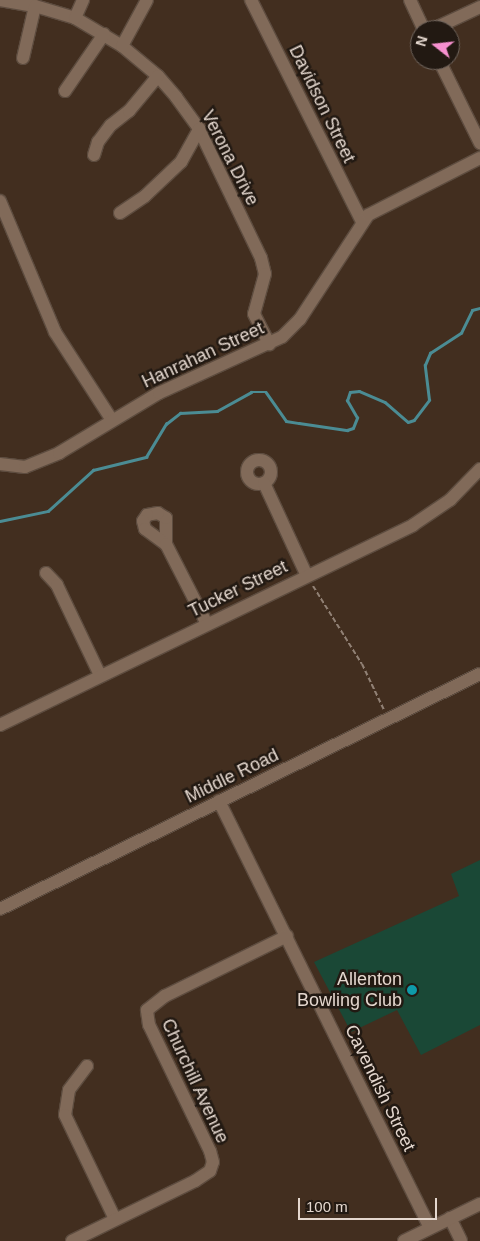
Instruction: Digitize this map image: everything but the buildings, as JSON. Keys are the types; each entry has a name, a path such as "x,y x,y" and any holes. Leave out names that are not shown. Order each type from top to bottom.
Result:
{"street":[{"name":"Verona Drive","path":"0,0 35,6 75,18 122,46 158,76 199,129 261,258 265,274 254,314 269,344"},
{"path":"75,18 83,0"},
{"path":"122,46 148,0"},
{"name":"Davidson Street","path":"251,0 362,222"},
{"path":"410,0 419,20"},
{"path":"23,58 35,6"},
{"path":"452,20 480,7"},
{"path":"65,91 104,34"},
{"path":"444,70 480,144"},
{"path":"94,155 103,135 138,102 158,76"},
{"path":"120,213 145,196 181,162 199,129"},
{"name":"Hanrahan Street","path":"0,464 25,467 51,457 87,438 112,420 159,394 282,337 300,319 362,222 376,210 480,158"},
{"path":"0,201 55,332 112,420"},
{"name":"Tucker Street","path":"0,725 439,510 480,469"},
{"path":"264,483 307,576"},
{"path":"166,544 207,624"},
{"path":"46,573 57,584 100,675"},
{"name":"Middle Road","path":"0,909 480,674"},
{"name":"Cavendish Street","path":"219,802 430,1228"},
{"name":"Churchill Avenue","path":"72,1241 202,1177 213,1162 207,1145 148,1025 147,1010 165,996 287,936"},
{"path":"87,1066 68,1090 65,1115 115,1220"},
{"path":"404,1241 480,1204"},
{"path":"450,1218 461,1241"}],"path":[{"path":"307,576 337,627 362,664 388,719"}],"green space":[{"path":"480,860 480,1025 421,1055 397,1010 351,1032 314,962 459,896 451,874"}],"waterway":[{"path":"0,521 48,511 93,470 146,457 166,424 180,413 217,411 251,392 266,392 286,421 347,430 353,428 357,418 347,401 350,392 359,391 385,402 408,422 414,420 429,400 425,365 430,353 461,333 472,310 480,308"}],"place":[{"name":"Allenton Bowling Club","path":"412,990"}]}
